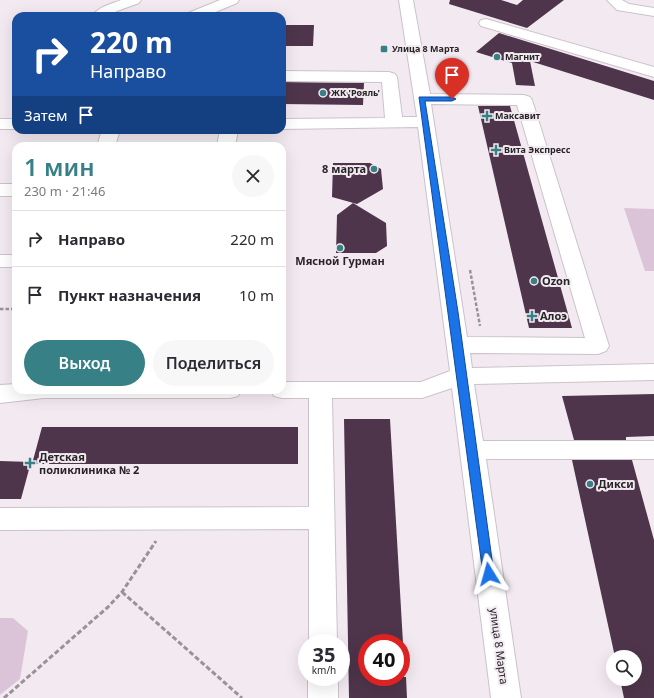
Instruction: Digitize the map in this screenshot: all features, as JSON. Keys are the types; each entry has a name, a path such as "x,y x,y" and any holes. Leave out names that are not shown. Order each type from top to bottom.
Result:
{"street":[{"path":"106,12 134,0"},
{"path":"203,12 232,0"},
{"name":"улица 8 Марта","path":"406,0 426,122 458,345 471,450 506,698"},
{"path":"614,0 622,7 654,12"},
{"path":"486,23 654,72"},
{"path":"286,76 389,77 394,123"},
{"path":"422,99 524,100 598,346 458,345"},
{"path":"286,124 426,122"},
{"path":"0,124 12,124"},
{"path":"0,190 12,190"},
{"path":"0,262 12,262"},
{"path":"286,390 422,390 461,376 654,372"},
{"path":"320,390 323,634"},
{"path":"0,394 12,393"},
{"path":"471,450 654,450"},
{"path":"0,519 322,518"},
{"path":"323,686 323,698"}],"path":[{"path":"0,309 12,309"},
{"path":"4,698 108,607 122,592 172,518"},
{"path":"122,592 242,698"}],"shaded area":[{"path":"624,208 654,209 654,271 645,271"},
{"path":"0,618 13,618 28,631 20,679 0,695"}],"building":[{"path":"450,0 501,0 517,5 523,0 564,0 527,28 449,4"},
{"path":"286,25 314,25 313,46 286,46"},
{"path":"499,33 654,81 654,100 530,61 535,86 516,85 512,63 476,52"},
{"name":"ЖК 'Рояль'","path":"286,82 364,83 363,105 286,104"},
{"path":"478,106 510,106 572,328 529,328"},
{"path":"333,163 370,163 381,169 383,189 357,204 332,197"},
{"path":"353,203 386,223 387,246 376,253 336,253 337,215"},
{"path":"654,394 654,436 626,437 626,440 574,440 562,396"},
{"path":"344,419 390,419 402,634 358,634 358,686 406,686 407,698 349,698 350,634 348,634"},
{"path":"42,427 298,427 298,464 32,464"},
{"path":"572,460 632,460 654,540 654,698 624,698 621,686 642,686 642,650 613,650"},
{"path":"0,461 31,462 21,499 0,499"}],"place":[{"name":"Улица 8 Марта","path":"384,49"},
{"name":"Магнит","path":"497,57"},
{"name":"ЖК 'Рояль'","path":"323,93"},
{"name":"Максавит","path":"487,116"},
{"name":"Вита Экспресс","path":"496,150"},
{"name":"8 марта","path":"374,169"},
{"name":"Мясной Гурман","path":"340,248"},
{"name":"Ozon","path":"534,281"},
{"name":"Алоэ","path":"532,316"},
{"name":"Детская поликлиника № 2","path":"30,463"},
{"name":"Дикси","path":"590,484"}],"route":[{"path":"452,99 422,99 489,574"}]}
